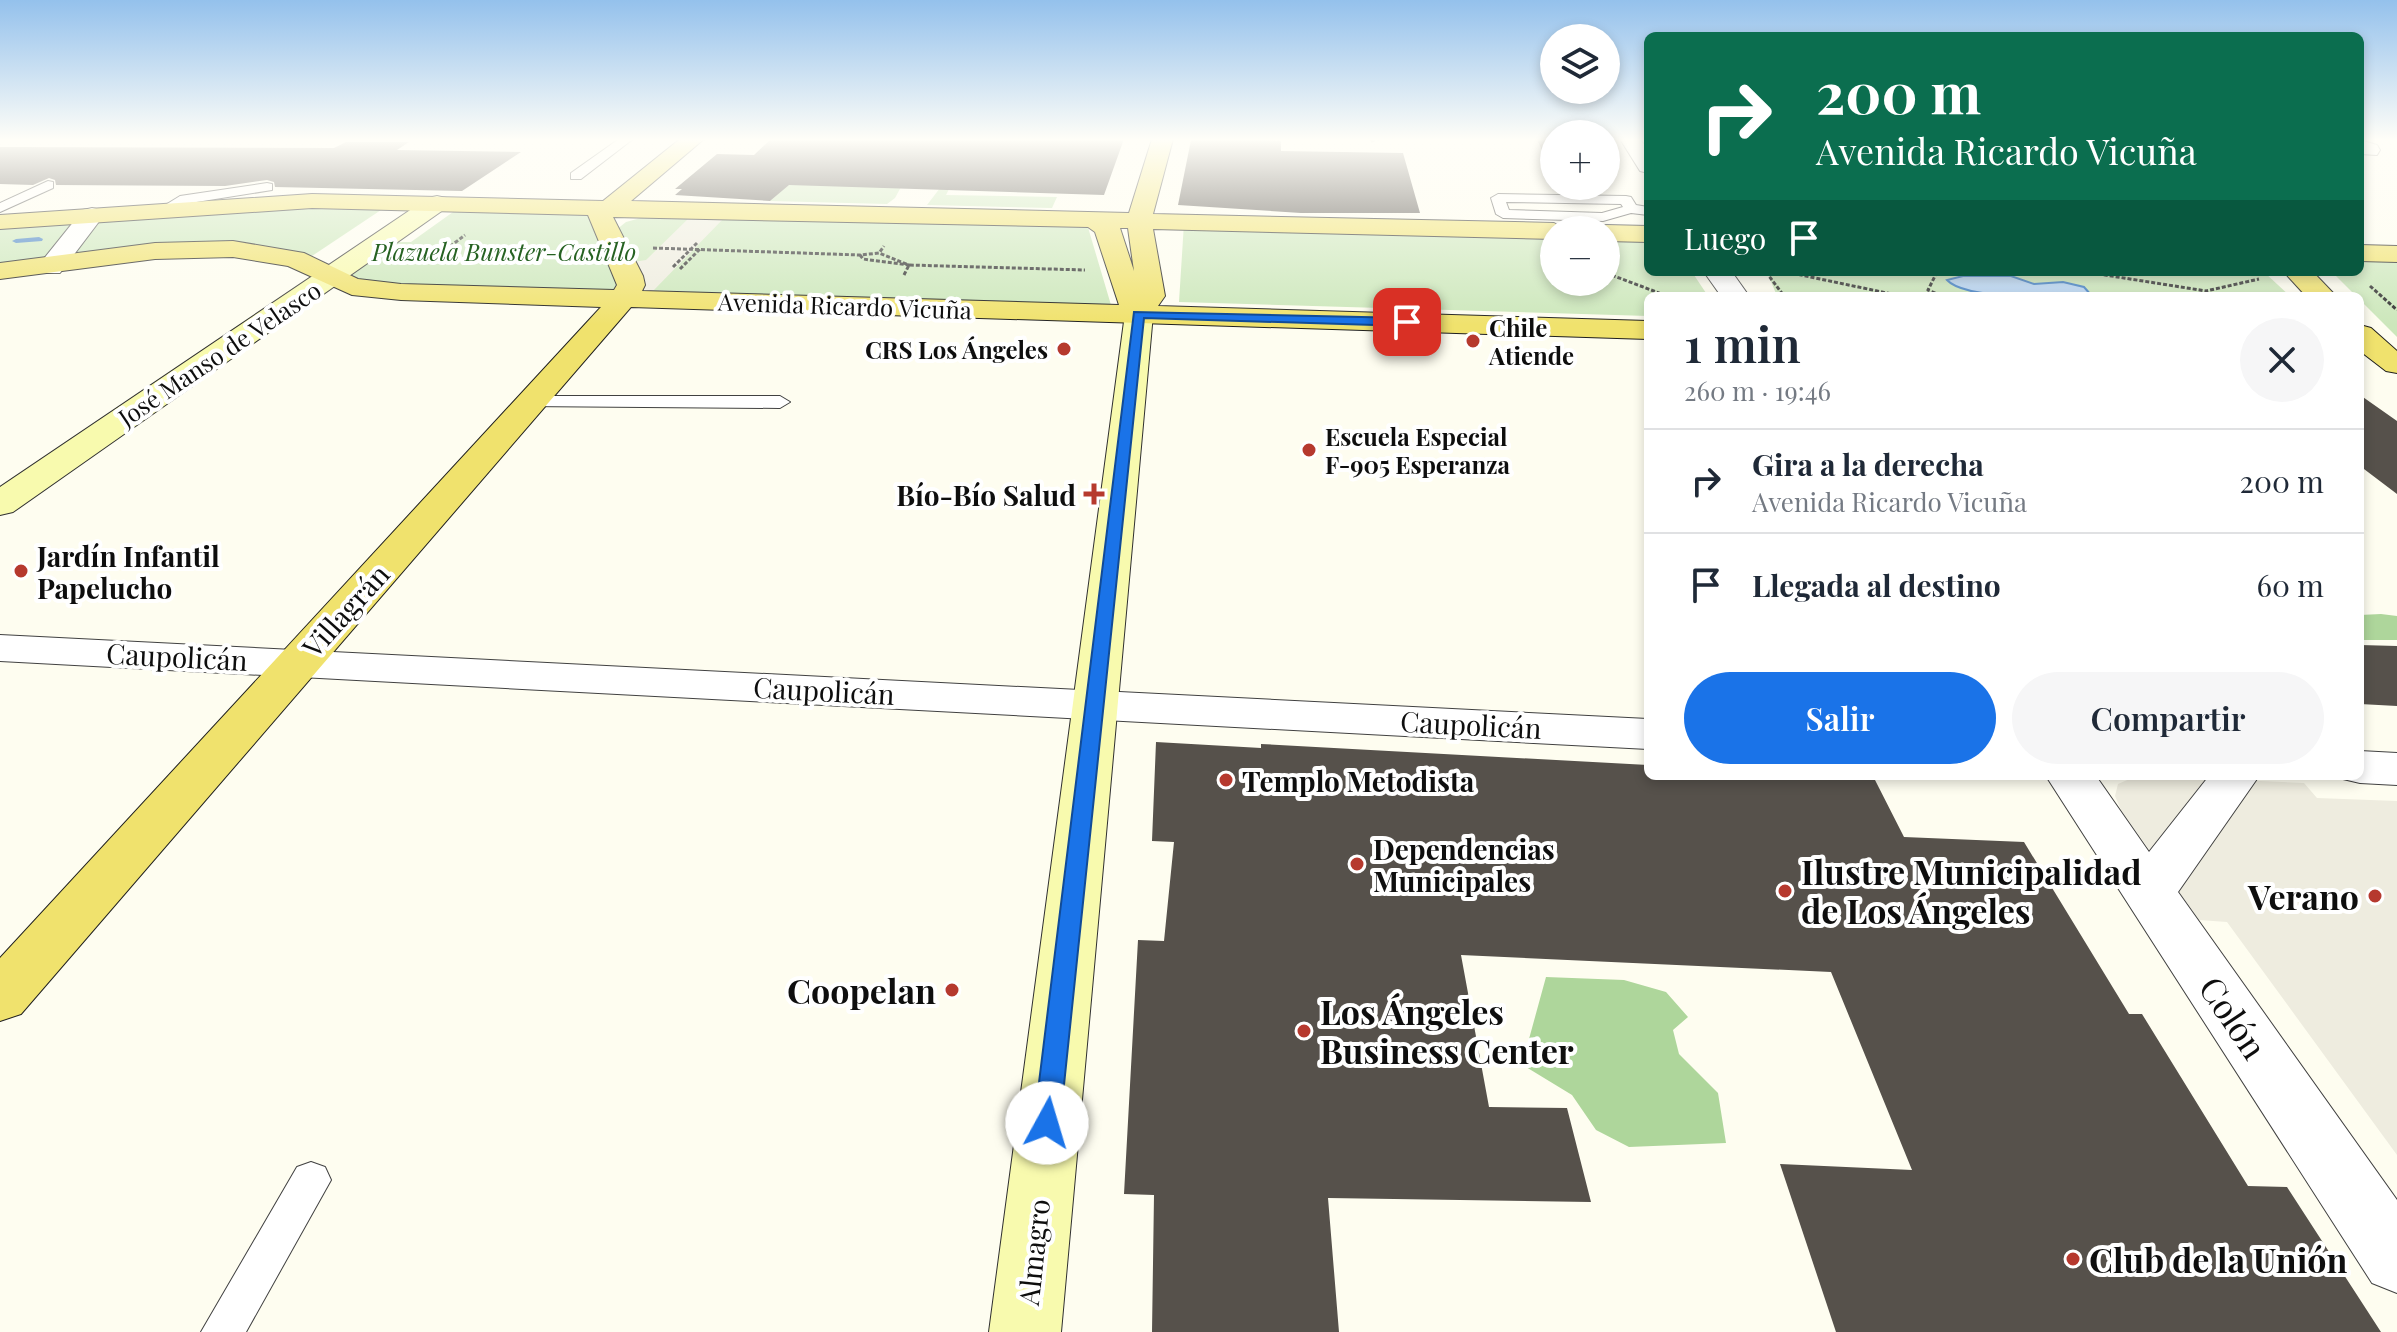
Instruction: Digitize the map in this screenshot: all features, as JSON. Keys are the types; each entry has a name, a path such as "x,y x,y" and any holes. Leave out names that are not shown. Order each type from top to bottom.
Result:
{"main road":[{"path":"0,222 287,201"},
{"path":"301,201 437,203 622,230"},
{"path":"622,230 645,201"},
{"path":"1139,220 1145,201"},
{"name":"José Manso de Velasco","path":"0,504 437,203"},
{"path":"623,299 630,281 623,222 675,211 1478,229 1508,219 1540,227"},
{"path":"1092,219 1107,228 1128,297 1139,314"},
{"name":"Almagro","path":"1025,1332 1139,314 1151,296 1139,220"},
{"path":"1620,233 1644,234"},
{"name":"Avenida Ricardo Vicuña","path":"0,271 51,267 155,251 233,249 295,259 352,287 378,290 1644,330"},
{"path":"2364,253 2397,254"},
{"path":"2302,276 2318,292"},
{"name":"Villagrán","path":"0,997 623,299"}],"street":[{"path":"51,267 92,215"},
{"name":"Caupolicán","path":"0,648 1644,734"},
{"path":"2364,767 2397,769"},
{"name":"Colón","path":"2073,780 2397,1259"},
{"path":"2149,891 2232,780"}],"lane":[{"path":"133,213 167,208 178,201"},
{"path":"1500,201 1508,219 1540,218"},
{"path":"1557,201 1629,205 1644,210"},
{"path":"1611,216 1639,201"},
{"path":"531,402 780,402"},
{"path":"222,1332 311,1180"}],"path":[{"path":"424,266 470,230"},
{"path":"622,230 677,248 860,255 879,253 909,265"},
{"path":"668,257 687,238"},
{"path":"680,269 710,239"},
{"path":"879,253 888,241"},
{"path":"860,255 878,264 1093,270"},
{"path":"1621,263 1610,268 1614,276 1656,292"},
{"path":"903,277 909,265"},
{"path":"1806,276 1882,292"},
{"path":"1933,292 1928,290 1935,276"},
{"path":"2111,276 2206,291 2259,279"},
{"path":"2365,281 2397,310"}],"green space":[{"path":"776,201 891,201 887,204"},
{"path":"930,201 1055,201 1052,208 927,205"},
{"path":"387,206 306,260 270,249 0,267 0,224 210,208"},
{"name":"Plazuela Bunster-Castillo","path":"460,207 601,211 622,275 615,297 406,290 339,276 388,242 411,242"},
{"path":"648,216 1087,224 1111,305 632,290 616,230 626,222"},
{"path":"1184,223 1540,233 1540,296 1620,296 1620,234 1644,235 1644,276 1695,276 1705,292 1644,292 1644,316 1179,302"},
{"path":"2364,258 2397,259 2397,337 2364,304 2364,292 2352,292 2336,276 2364,276"},
{"path":"1769,276 2268,276 2286,292 1775,292"},
{"path":"2364,615 2397,616 2397,640 2364,640"},
{"path":"1546,977 1624,980 1666,992 1688,1017 1673,1030 1679,1054 1718,1093 1726,1143 1629,1147 1596,1130 1572,1095 1526,1067 1529,1039"}],"shaded area":[{"path":"691,216 724,218 653,291 632,290 627,263 646,260"},
{"path":"2127,780 2304,783 2317,798 2397,801 2397,1155 2227,922 2199,920 2121,810 2115,796 2118,784"}],"water":[{"path":"1963,276 2011,276 2034,284 2063,282 2084,287 2088,292 1978,292 1947,280"}],"building":[{"path":"1179,201 1417,201 1420,213 1301,213 1178,205"},
{"path":"2364,398 2397,421 2397,494 2364,469"},
{"path":"2364,645 2397,646 2397,706 2364,704"},
{"path":"1156,742 1261,748 1261,744 1644,765 1644,780 1875,780 1904,837 2024,842 2129,1014 2142,1014 2248,1186 2287,1187 2381,1332 1836,1332 1780,1164 1912,1170 1831,972 1461,955 1489,1107 1567,1108 1591,1202 1328,1198 1339,1332 1152,1332 1154,1195 1124,1194 1138,940 1164,941 1174,842 1152,841"}],"waterway":[{"path":"16,241 39,239"}],"place":[{"name":"Chile Atiende","path":"1473,341"},
{"name":"CRS Los Ángeles","path":"1064,349"},
{"name":"Escuela Especial F-905 Esperanza","path":"1309,450"},
{"name":"Bío-Bío Salud","path":"1094,494"},
{"name":"Jardín Infantil Papelucho","path":"21,571"},
{"name":"Templo Metodista","path":"1226,780"},
{"name":"Dependencias Municipales","path":"1357,864"},
{"name":"Ilustre Municipalidad de Los Ángeles","path":"1785,891"},
{"name":"Verano","path":"2375,896"},
{"name":"Coopelan","path":"952,990"},
{"name":"Los Ángeles Business Center","path":"1304,1031"},
{"name":"Club de la Unión","path":"2073,1259"}],"route":[{"path":"1047,1123 1139,314 1407,322"}]}
